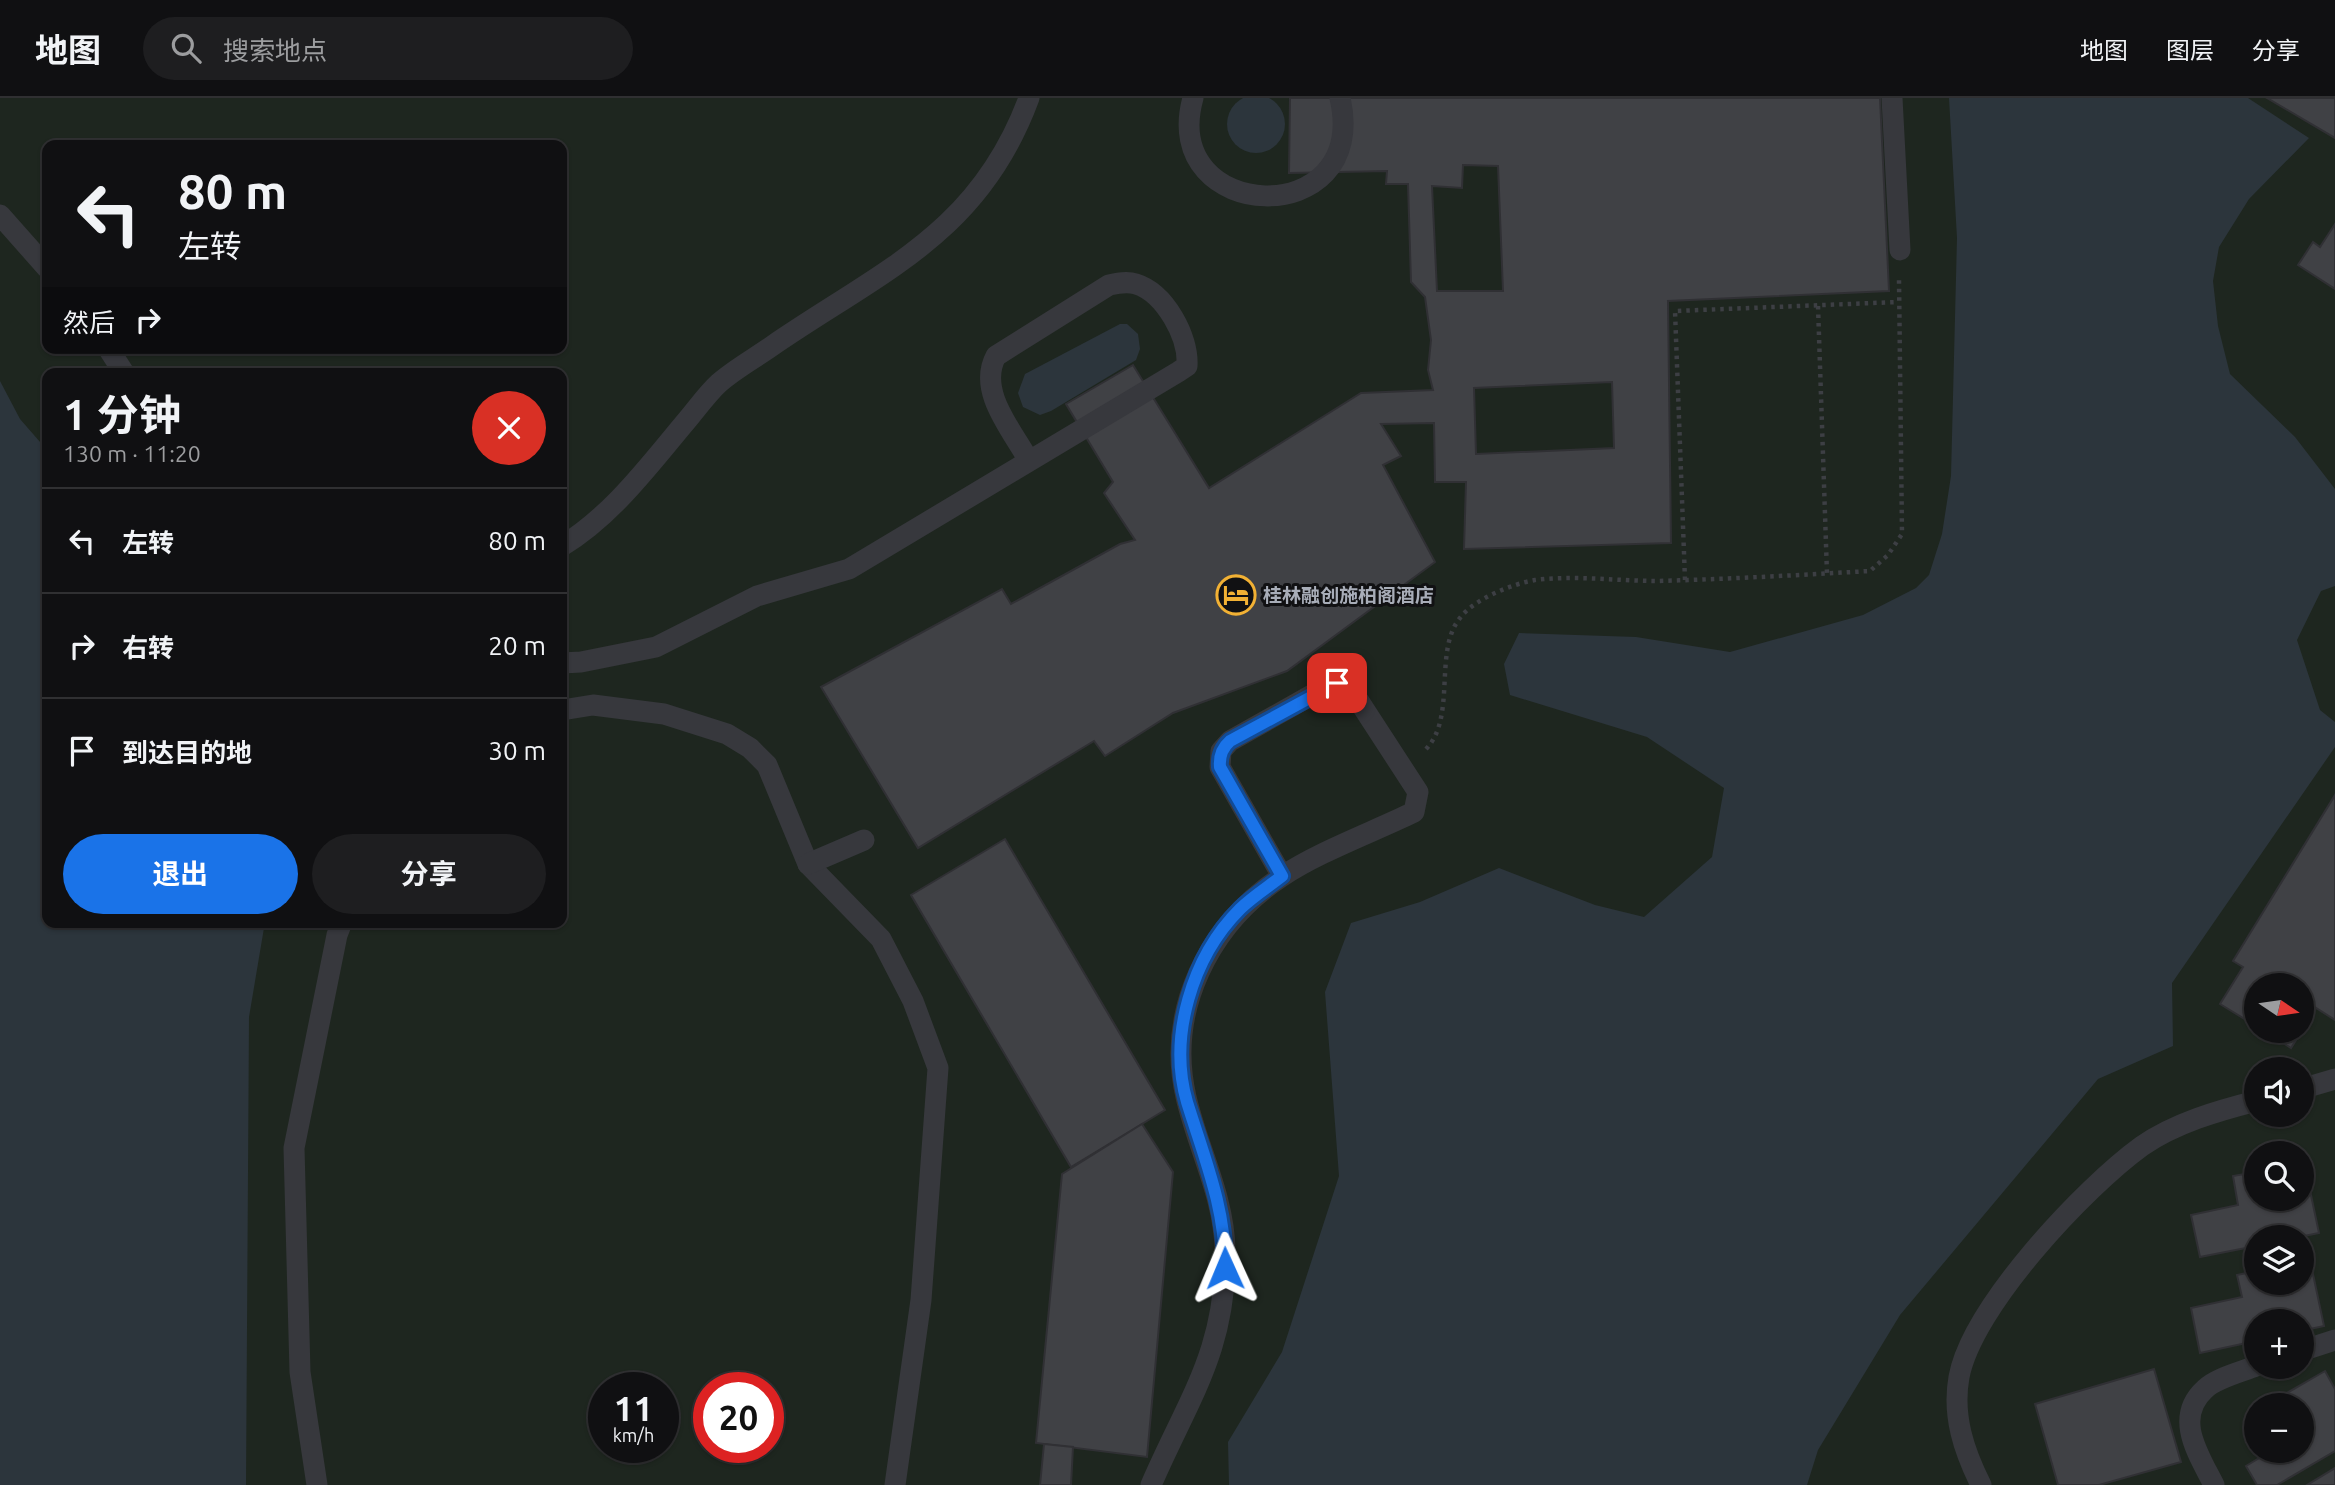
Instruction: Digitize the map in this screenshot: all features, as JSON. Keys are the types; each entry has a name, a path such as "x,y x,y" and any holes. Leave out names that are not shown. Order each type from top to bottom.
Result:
{"lane":[{"path":"567,542 610,509 719,383 803,325 876,281 942,230 981,189 996,167 1029,98"},
{"path":"1189,100 1191,137 1200,160 1215,179 1236,192 1260,198 1284,197 1308,186 1328,167 1341,143 1344,116 1340,98"},
{"path":"1892,98 1900,250"},
{"path":"0,215 42,262"},
{"path":"567,662 656,647 757,596 849,569 1029,461 1187,366 1187,348 1181,334 1151,291 1127,282 1108,285 996,356 989,373 989,388 1029,461"},
{"path":"1151,1485 1208,1365 1217,1337 1224,1285 1225,1251 1220,1206 1181,1074 1182,1045 1191,985 1213,944 1240,909 1282,876 1414,811 1418,792 1353,692 1342,683 1333,683 1225,746 1220,767 1282,876"},
{"path":"567,709 593,705 664,714 727,734 750,748 767,765 808,864 881,939 913,1001 938,1068 921,1300 895,1485"},
{"path":"808,864 864,840"},
{"path":"317,1485 300,1372 293,1148 340,928"},
{"path":"2314,1085 2335,1079"},
{"path":"1981,1485 1962,1440 1957,1418 1959,1378 1975,1334 2017,1273 2081,1200 2144,1145 2191,1121 2244,1105"},
{"path":"2314,1347 2335,1340"},
{"path":"2214,1485 2190,1437 2190,1411 2205,1388 2244,1371"}],"path":[{"path":"1399,763 1428,748 1439,728 1451,636 1459,619 1471,608 1507,589 1535,580 1685,580 1870,571 1888,555 1902,534 1898,302 1900,250"},
{"path":"1685,580 1675,311 1898,302"},
{"path":"1818,306 1827,574"}],"shaded area":[{"path":"1250,95 1262,95 1277,103 1285,118 1285,130 1277,145 1262,153 1250,153 1235,145 1227,130 1227,118 1235,103"},
{"path":"0,98 2335,98 2335,1485 0,1485"},
{"path":"1949,98 2248,98 2309,138 2249,199 2219,247 2213,281 2218,326 2230,374 2295,437 2335,489 2335,586 2321,591 2297,640 2320,710 2335,722 2335,747 2172,983 2173,1046 2098,1079 1900,1315 1818,1450 1807,1485 1229,1485 1228,1442 1282,1352 1339,1176 1325,992 1351,923 1420,902 1499,868 1595,905 1644,917 1712,857 1724,788 1647,737 1510,695 1504,664 1519,633 1636,637 1730,652 1863,615 1916,588 1929,575 1942,534 1951,476 1957,238"},
{"path":"1120,324 1127,324 1138,334 1140,349 1136,360 1051,411 1040,415 1023,407 1018,393 1025,374"},
{"path":"0,381 20,419 42,444 42,928 264,928 249,1017 246,1485 0,1485"}],"building":[{"path":"1290,98 1880,98 1889,291 1668,301 1671,543 1464,549 1466,482 1435,482 1434,423 1381,424 1401,456 1383,465 1435,562 1287,671 1173,713 1105,756 1094,741 918,848 821,687 1002,589 1011,604 1120,544 1135,540 1104,493 1113,482 1066,404 1133,365 1209,488 1361,393 1433,390 1428,370 1431,340 1425,297 1411,282 1408,184 1386,184 1387,171 1289,173","holes":["1463,165 1498,166 1503,291 1437,291 1432,186 1462,188","1612,382 1614,448 1476,454 1474,388"]},
{"path":"2267,98 2335,98 2335,138"},
{"path":"2335,224 2335,289 2298,265 2313,242 2320,247"},
{"path":"2335,795 2335,1020 2316,1008 2314,1011 2314,973 2244,973 2244,1019 2220,1004 2243,967 2233,961"},
{"path":"1005,839 1165,1110 1071,1167 911,895"},
{"path":"1142,1124 1173,1172 1147,1457 1036,1443 1062,1174"},
{"path":"2244,1174 2244,1211 2314,1209 2319,1233 2314,1234 2314,1225 2244,1225 2244,1248 2200,1257 2191,1215 2238,1205 2233,1176"},
{"path":"2244,1274 2244,1295 2314,1295 2314,1279 2324,1326 2314,1328 2314,1309 2244,1309 2244,1344 2200,1353 2191,1308 2242,1297 2237,1275"},
{"path":"2154,1369 2181,1462 2099,1485 2058,1485 2035,1404"},
{"path":"2325,1371 2335,1389 2335,1451 2277,1485 2257,1485 2246,1466 2251,1463 2314,1463 2314,1393 2287,1393"},
{"path":"1044,1444 1073,1447 1071,1485 1040,1485"},
{"path":"2335,1468 2335,1485 2307,1485"}],"place":[{"name":"桂林融创施柏阁酒店","path":"1236,595"}],"route":[{"path":"1225,1268 1224,1227 1220,1206 1181,1074 1185,1017 1191,985 1213,944 1240,909 1282,876 1220,767 1221,751 1230,741 1337,683"}]}
